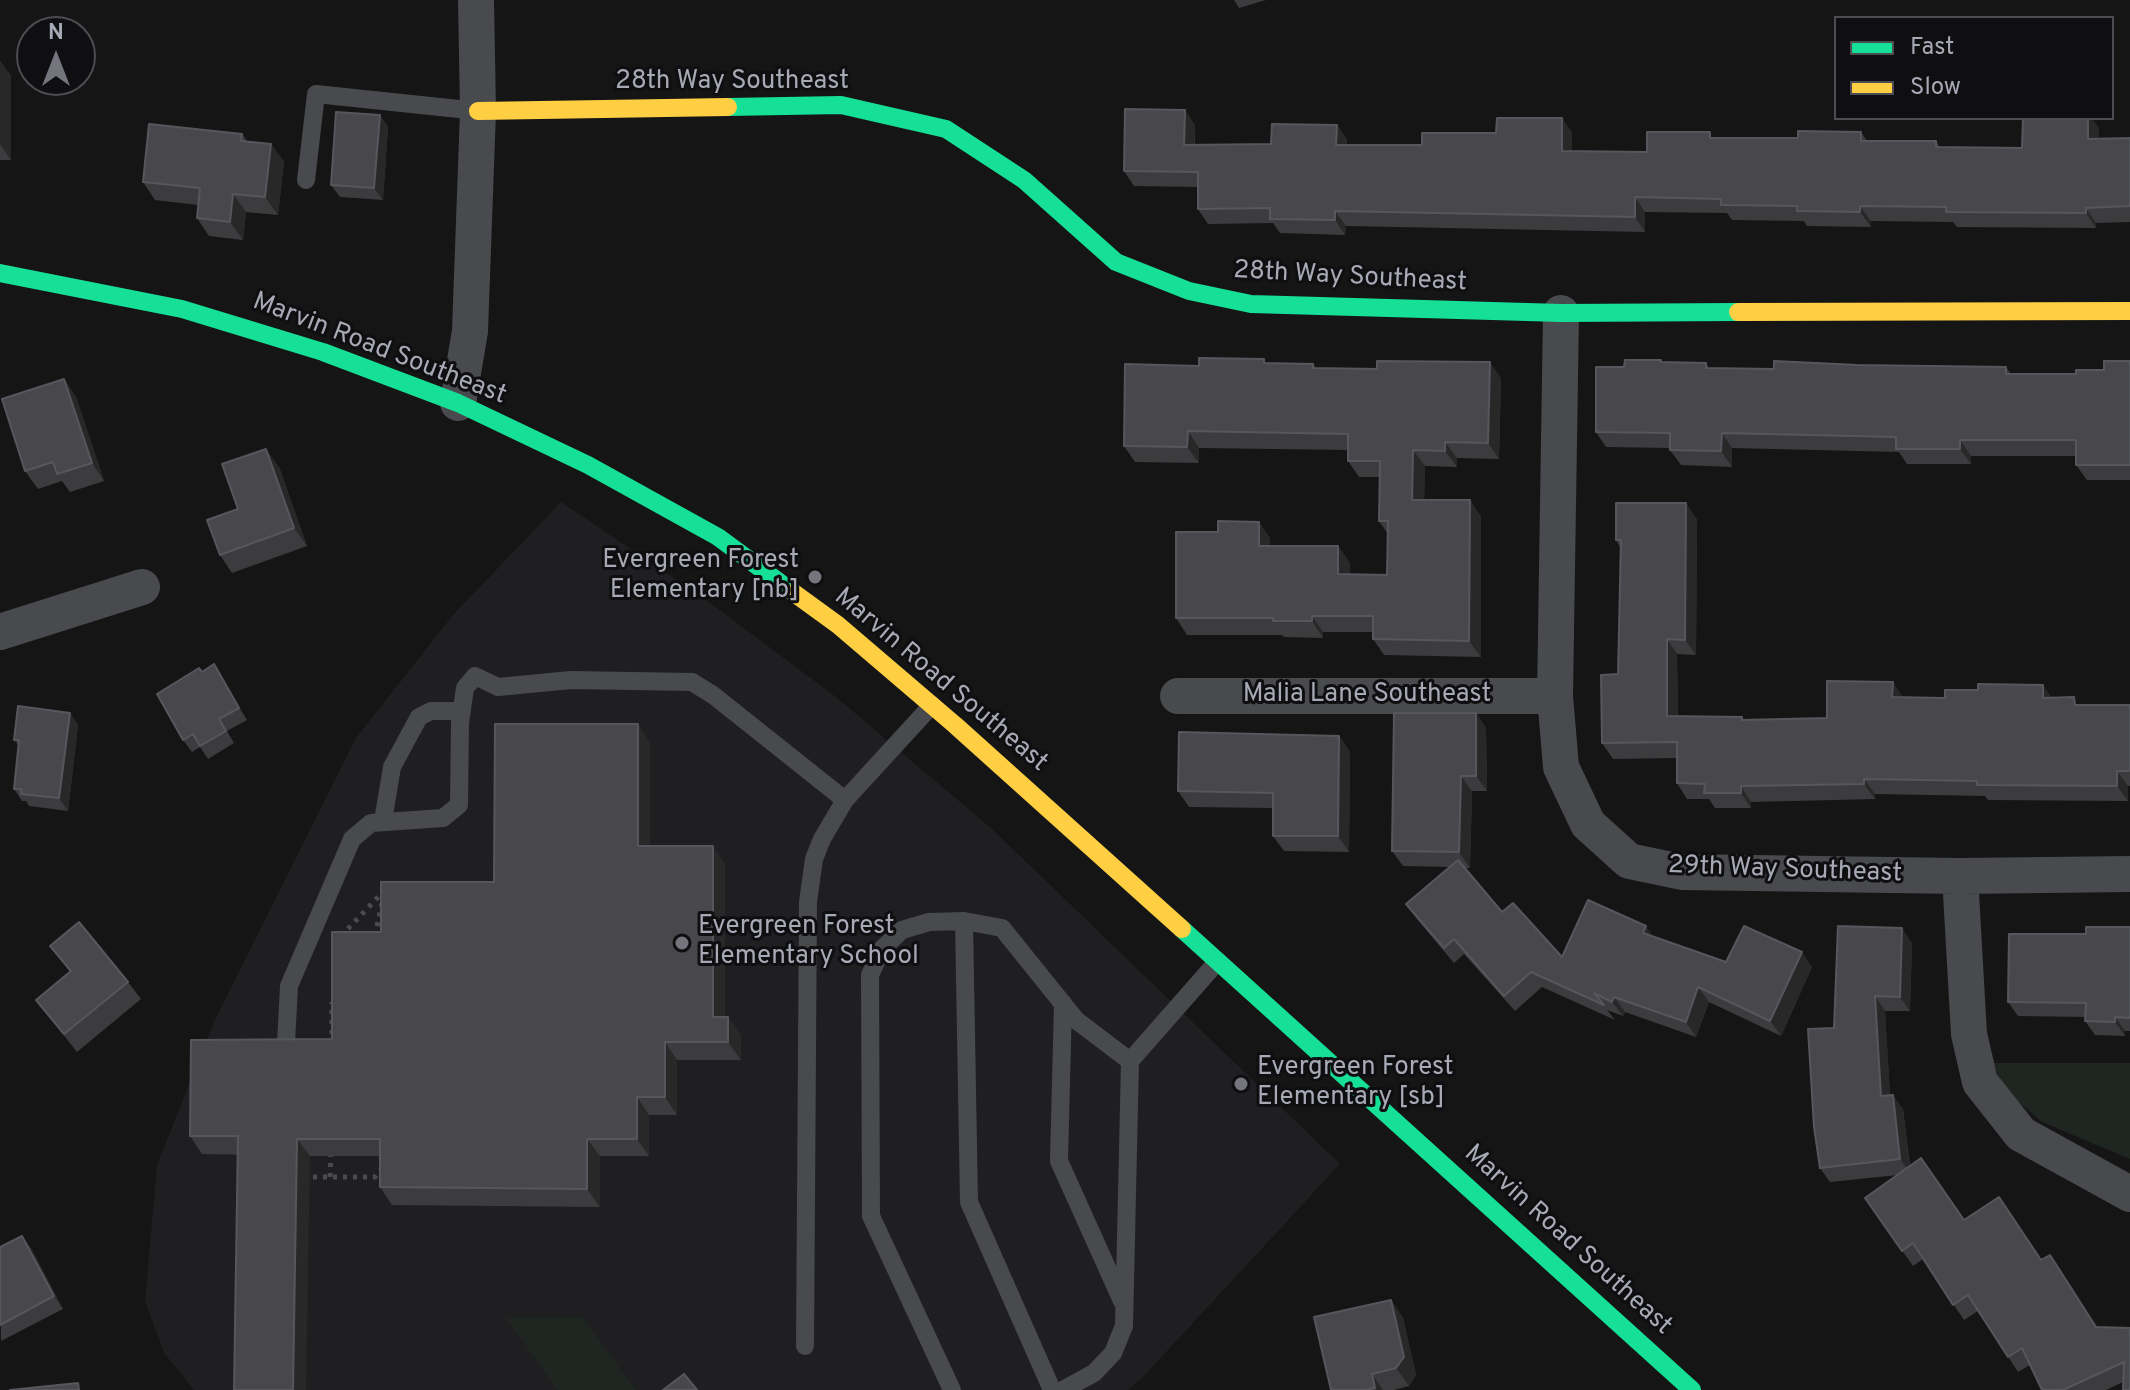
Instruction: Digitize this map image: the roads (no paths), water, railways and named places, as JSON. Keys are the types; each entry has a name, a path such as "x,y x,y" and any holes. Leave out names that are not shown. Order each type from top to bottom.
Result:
{"street":[{"path":"458,403 470,331 478,111 476,0"},
{"name":"28th Way Southeast","path":"478,111 841,105 946,129 1024,180 1116,262 1189,291 1251,304 1561,313 2130,311"},
{"name":"Marvin Road Southeast","path":"0,273 182,309 323,352 458,403 588,465 718,537 838,625 932,705 1219,960 1692,1390"},
{"name":"29th Way Southeast","path":"1561,313 1555,696 1561,767 1588,824 1629,861 1682,872 1960,876 2130,874"},
{"path":"0,632 142,587"},
{"name":"Malia Lane Southeast","path":"1178,696 1555,696"},
{"path":"1960,876 1969,1034 1980,1082 2021,1134 2130,1194"}],"lane":[{"path":"306,180 316,94 478,111"},
{"path":"286,1043 289,986 352,839 371,823 443,818 459,805 462,711 465,688 475,676 498,687 571,680 692,682 713,695 845,800"},
{"path":"805,1346 808,902 814,859 845,800 932,705"},
{"path":"383,821 392,767 419,717 431,711 462,711"},
{"path":"952,1390 871,1216 870,975 882,949 902,930 929,922 964,921 1002,928 1076,1020 1130,1061"},
{"path":"964,921 969,1202 1052,1390"},
{"path":"1063,1390 1094,1373 1113,1353 1124,1326 1130,1061 1219,960"},
{"path":"1063,1003 1059,1161 1125,1307"}],"place":[{"name":"Evergreen Forest Elementary [nb]","path":"815,577"},
{"name":"Evergreen Forest Elementary School","path":"682,943"},
{"name":"Evergreen Forest Elementary [sb]","path":"1241,1084"}]}
